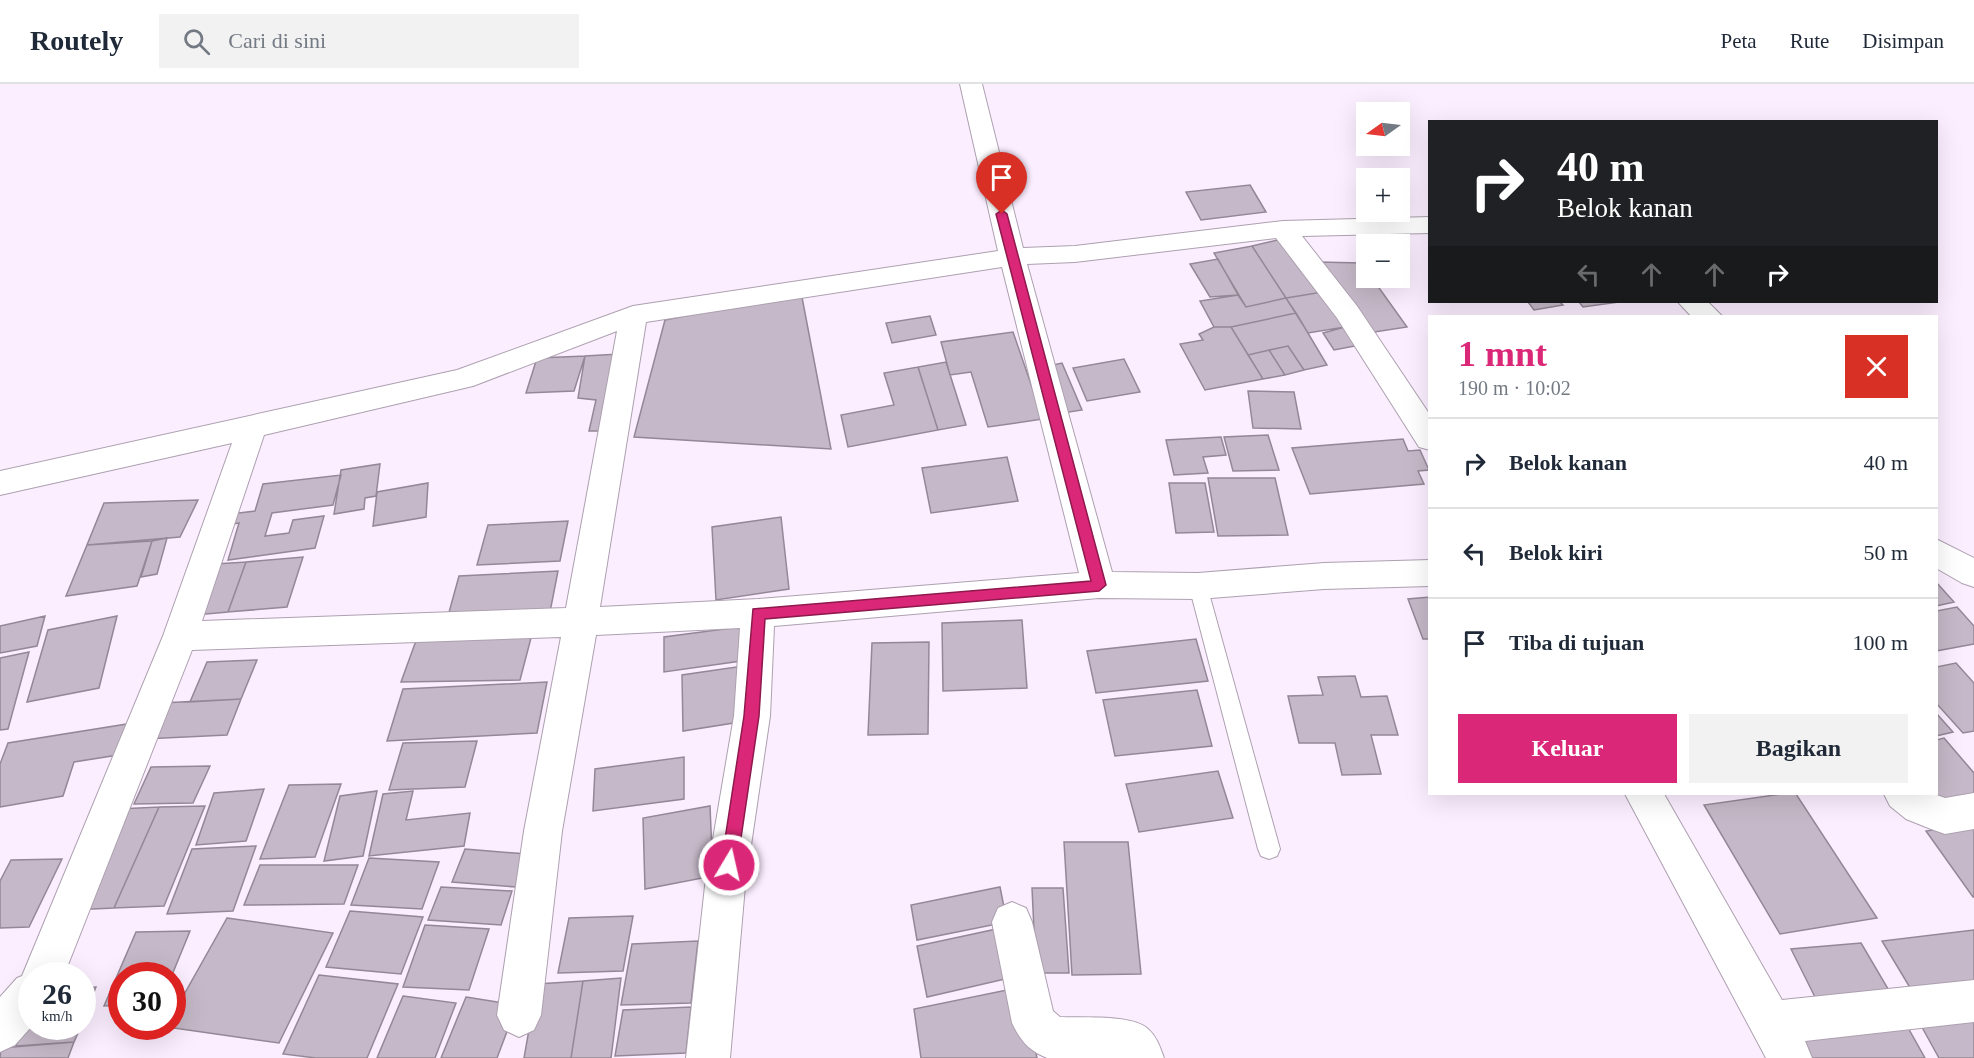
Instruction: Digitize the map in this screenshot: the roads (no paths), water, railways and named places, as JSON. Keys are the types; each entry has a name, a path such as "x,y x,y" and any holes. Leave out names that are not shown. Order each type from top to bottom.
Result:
{"street":[{"path":"971,84 1012,257 1099,585"},
{"path":"0,483 463,379 633,315 1012,257 1075,254 1283,229 1428,225"},
{"path":"1283,229 1347,312 1428,436"},
{"path":"1692,303 1707,315"},
{"path":"519,1015 543,831 611,454 633,315"},
{"path":"48,962 180,636 252,428"},
{"path":"1938,553 1974,574"},
{"path":"180,636 758,614 1099,585 1198,586 1324,576 1428,573"},
{"path":"708,1058 725,886 752,716 758,614"},
{"path":"1645,795 1780,1040 1974,1001"},
{"path":"1904,795 1920,806 1946,816 1974,811"},
{"path":"1012,922 1034,1023 1051,1038 1131,1042 1142,1058"},
{"path":"0,1030 18,1009"}],"lane":[{"path":"1198,586 1269,849"}]}
